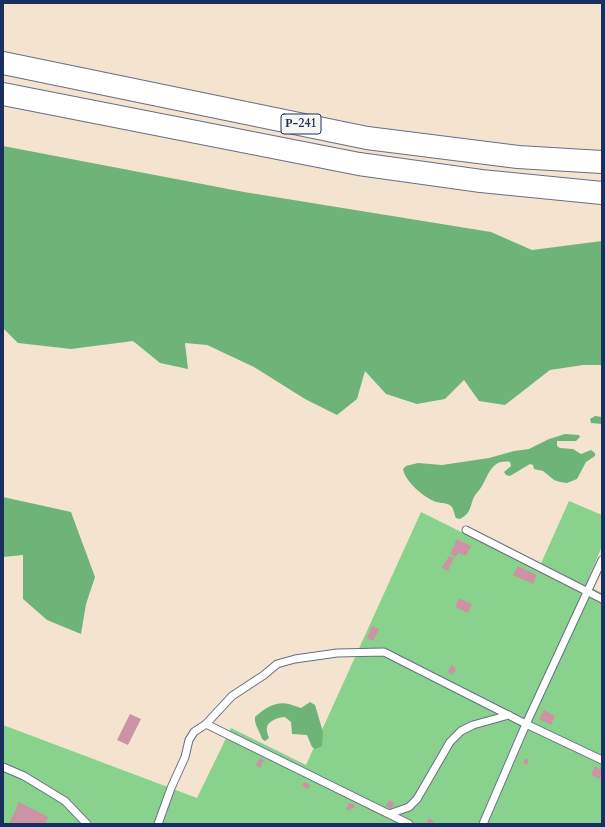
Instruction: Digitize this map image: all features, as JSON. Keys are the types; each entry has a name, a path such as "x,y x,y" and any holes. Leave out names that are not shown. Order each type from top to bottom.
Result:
{"highway":[{"name":"Р-241","path":"3,63 367,138 518,156 602,162"},
{"name":"Р-241","path":"3,94 360,164 481,181 602,193"}],"lane":[{"path":"466,530 602,599"},
{"path":"483,824 526,724 602,560"},
{"path":"158,824 171,788 185,758 189,740 194,732 206,724 232,696 264,675 277,664 295,659 330,654 384,652 526,724 602,760"},
{"path":"388,814 409,807 417,799 450,742 461,731 473,725 509,715"},
{"path":"206,724 408,824"},
{"path":"3,767 24,776 65,801 87,824"}],"green space":[{"path":"3,146 244,192 491,232 532,250 602,241 602,365 583,365 550,370 505,405 479,401 464,380 445,399 417,404 386,394 365,371 357,399 337,415 305,399 254,367 207,345 185,343 188,369 160,363 133,341 71,349 18,343 3,328"},
{"path":"595,416 602,417 602,424 591,423 590,419"},
{"path":"565,434 579,435 580,437 576,441 557,441 557,446 560,448 573,449 581,454 591,450 595,453 595,456 586,462 577,479 567,483 560,482 554,480 543,471 534,469 533,465 530,464 510,476 506,475 504,472 511,466 510,462 499,463 489,472 482,486 474,497 468,513 460,519 456,518 450,505 436,502 416,489 407,479 403,469 406,466 418,463 442,465 489,458 514,451 529,449 549,439"},
{"path":"3,497 71,512 95,577 86,604 81,634 47,620 23,599 23,555 3,557"},
{"path":"569,501 602,515 602,546 586,585 602,593 602,824 3,824 3,725 197,798 231,728 306,765 421,512 538,570"},
{"path":"310,702 315,705 323,732 322,746 315,749 312,747 307,735 292,734 291,722 285,717 269,723 267,732 269,738 265,741 262,739 256,725 255,717 262,711 270,706 284,703 301,708"}],"building":[{"path":"457,539 471,546 466,556 458,553 456,557 450,554"},
{"path":"449,556 454,558 448,571 442,568"},
{"path":"518,566 537,575 533,584 513,575"},
{"path":"459,598 472,604 468,613 455,607"},
{"path":"372,626 379,629 373,641 367,638"},
{"path":"451,665 456,668 453,675 448,672"},
{"path":"544,710 555,716 551,725 539,719"},
{"path":"130,714 141,719 128,745 117,740"},
{"path":"260,758 264,760 260,768 256,765"},
{"path":"525,758 529,760 527,765 523,763"},
{"path":"595,766 602,770 600,779 591,775"},
{"path":"304,782 310,785 308,789 302,786"},
{"path":"389,800 394,803 391,809 386,806"},
{"path":"19,802 48,817 45,824 9,824"},
{"path":"349,803 355,805 350,811 346,809"},
{"path":"429,818 434,821 433,824 426,824"}]}
